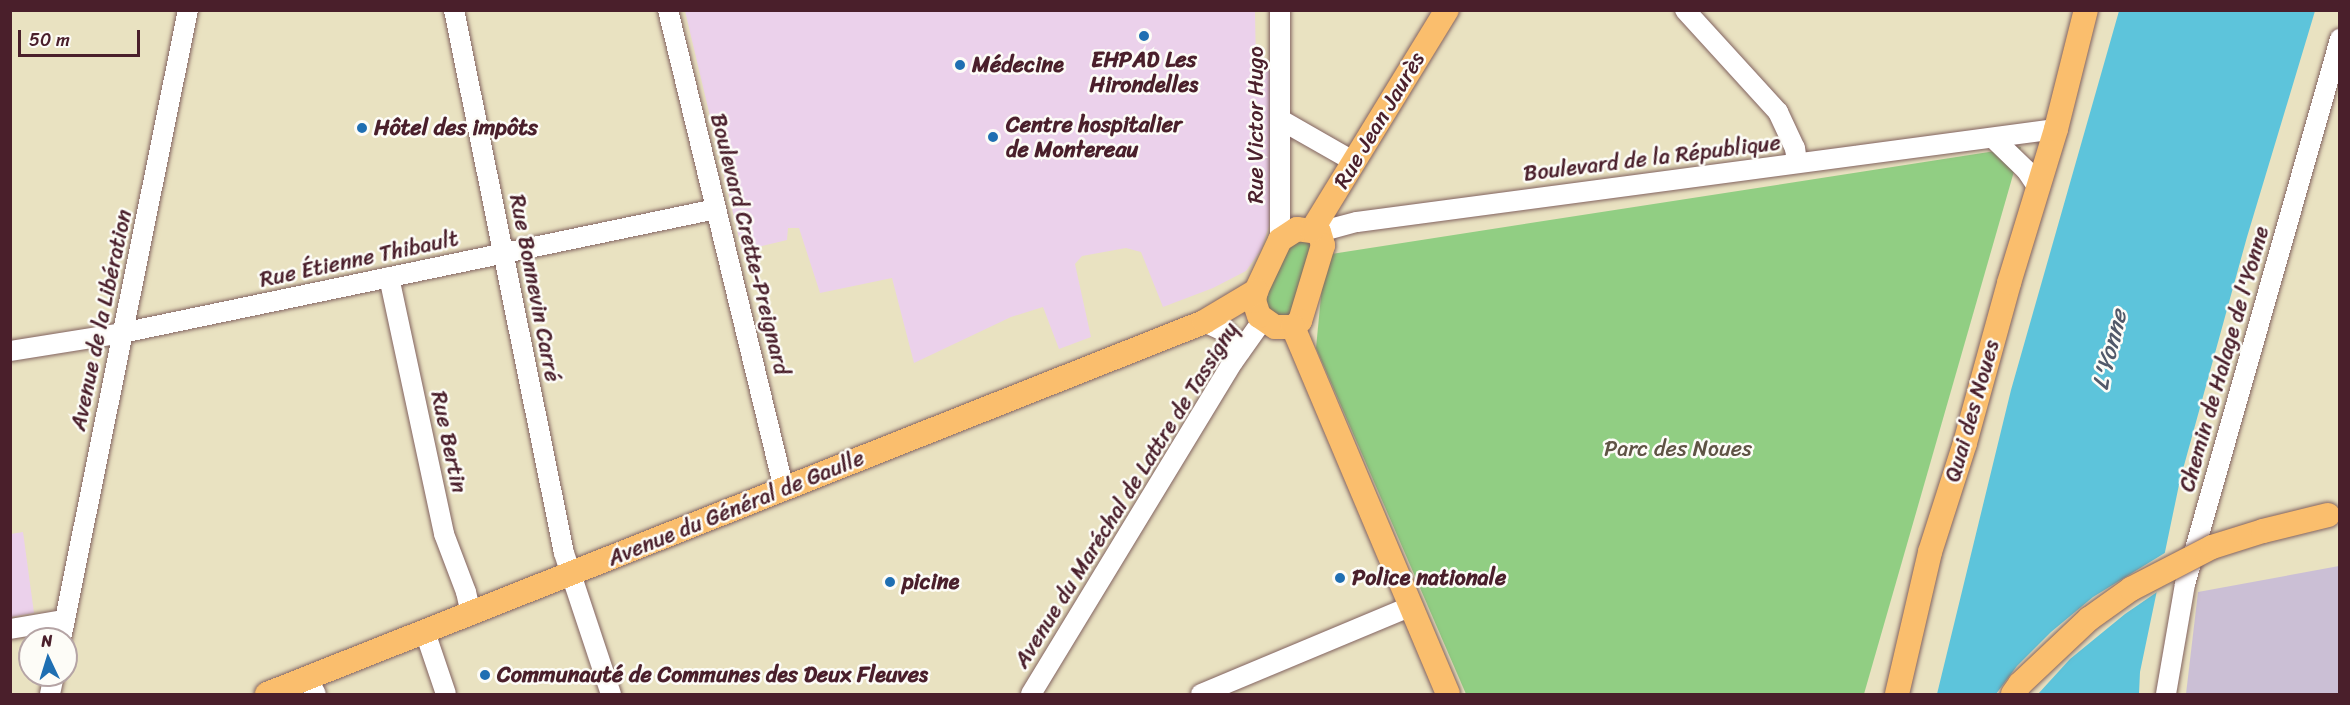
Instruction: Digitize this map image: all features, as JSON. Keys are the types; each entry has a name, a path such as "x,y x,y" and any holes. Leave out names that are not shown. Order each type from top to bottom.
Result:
{"main road":[{"name":"Rue Jean Jaurès","path":"1316,231 1353,161 1447,10"},
{"name":"Quai des Noues","path":"1896,694 1930,552 1965,443 2056,129 2086,10"},
{"path":"1260,319 1254,301 1256,291 1280,240 1297,229 1316,231 1323,245 1300,321 1293,327 1448,694"},
{"name":"Avenue du Général de Gaulle","path":"267,694 312,686 425,632 471,613 1204,322 1256,291"},
{"name":"Avenue du Général de Gaulle","path":"1204,322 1260,319 1275,327 1293,327"},
{"path":"2013,694 2020,684 2089,619 2131,589 2212,547 2263,531 2334,514"}],"street":[{"name":"Avenue de la Libération","path":"62,627 188,10"},
{"name":"Rue Bonnevin Carré","path":"454,10 569,575 611,694"},
{"name":"Boulevard Crette-Preignard","path":"668,10 784,489"},
{"name":"Rue Victor Hugo","path":"1280,10 1280,240"},
{"path":"1685,10 1778,112 1795,148 1797,164"},
{"name":"Chemin de Halage de l'Yonne","path":"2166,694 2185,584 2340,39"},
{"path":"1281,120 1353,161"},
{"name":"Boulevard de la République","path":"1316,231 1357,222 2056,129"},
{"path":"1993,138 2026,170 2038,188"},
{"name":"Rue Étienne Thibault","path":"10,351 122,333 716,209"},
{"name":"Rue Bertin","path":"389,277 444,534 466,592 471,613"},
{"name":"Avenue du Maréchal de Lattre de Tassigny","path":"1031,694 1260,319"},
{"path":"1204,322 1228,333 1240,351"},
{"path":"1201,694 1411,606"},
{"path":"425,632 447,694"}],"shaded area":[{"name":"Centre hospitalier de Montereau","path":"685,11 1255,11 1256,69 1271,70 1269,226 1261,250 1246,271 1213,288 1163,307 1141,252 1126,248 1082,256 1075,264 1091,337 1059,349 1043,307 1011,317 914,363 892,278 820,293 799,228 788,228 787,240 742,251"},
{"path":"23,532 34,613 11,617 11,534"},
{"path":"2339,566 2339,694 2186,694 2198,592"}],"green space":[{"name":"Parc des Noues","path":"2021,147 1864,694 1466,694 1316,348 1325,255"},
{"path":"1296,239 1308,242 1312,247 1295,310 1288,317 1273,316 1263,299 1284,249"}],"water":[{"name":"L'Yonne","path":"2119,11 2315,11 2247,237 2180,480 2140,672 2139,694 1937,694 2011,390"}],"pier":[{"path":"2168,551 2160,590 2125,614 2070,659 2038,694 1996,694 2017,666 2051,632 2093,597"}],"place":[{"name":"EHPAD Les Hirondelles","path":"1144,36"},
{"name":"Médecine","path":"960,65"},
{"name":"Hôtel des impôts","path":"362,128"},
{"name":"Centre hospitalier de Montereau","path":"993,137"},
{"name":"Police nationale","path":"1340,578"},
{"name":"picine","path":"890,582"},
{"name":"Communauté de Communes des Deux Fleuves","path":"485,675"}]}
